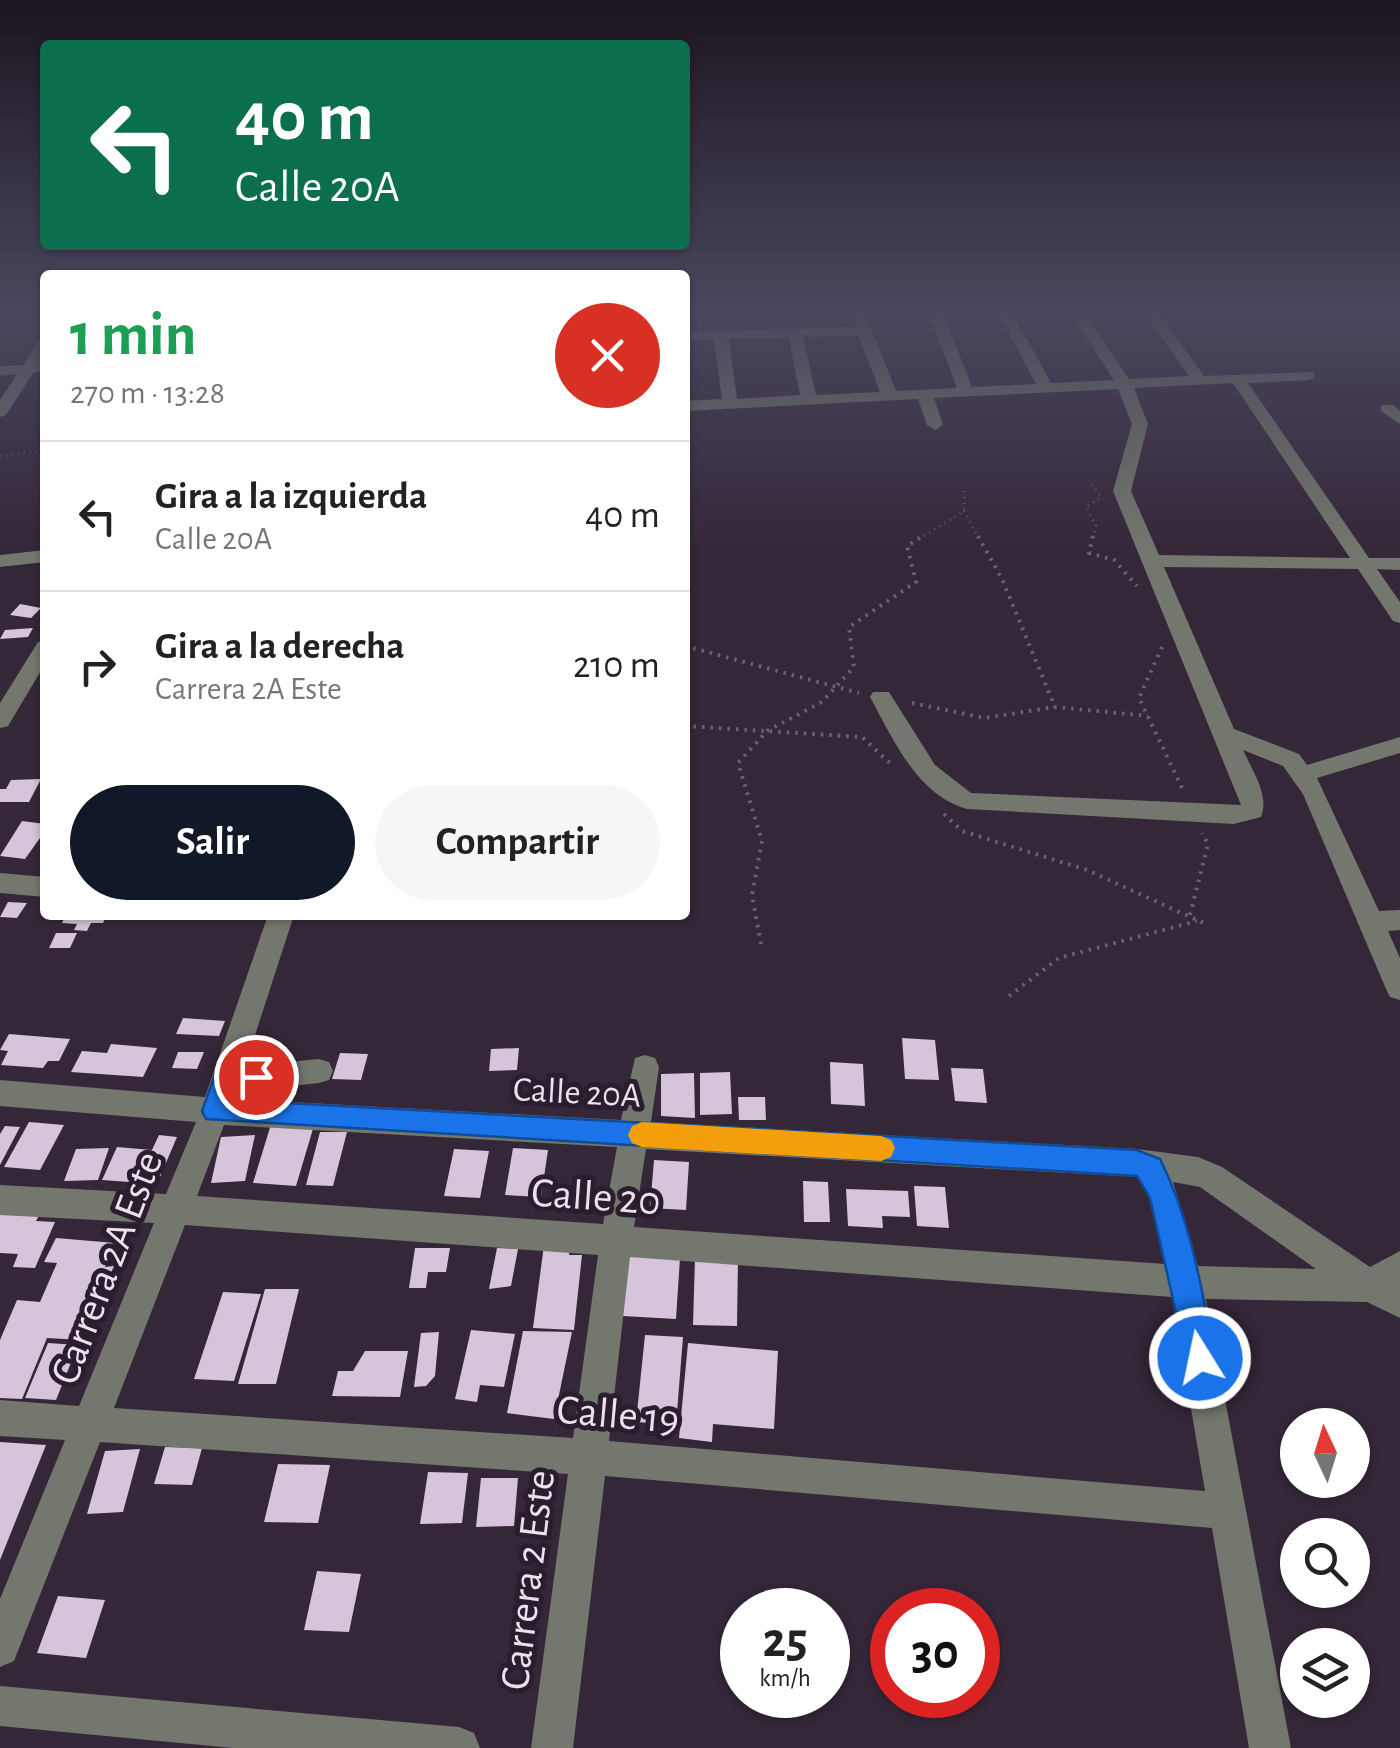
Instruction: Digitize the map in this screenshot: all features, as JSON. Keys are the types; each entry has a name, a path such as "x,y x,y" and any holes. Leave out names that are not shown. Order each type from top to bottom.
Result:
{"street":[{"path":"0,412 14,390"},
{"path":"728,390 730,403"},
{"path":"807,390 809,400"},
{"path":"888,390 890,396"},
{"path":"690,406 1015,390"},
{"path":"881,697 910,748 953,796 966,802 1234,814 1252,811 1253,800 1122,490 1140,424 1126,390"},
{"path":"1245,390 1361,562 1396,602"},
{"path":"924,394 936,425"},
{"path":"0,560 40,556"},
{"path":"1152,561 1400,564"},
{"path":"0,721 40,655"},
{"path":"1224,734 1291,760 1314,792 1400,989"},
{"path":"1302,775 1400,745"},
{"path":"0,883 40,887"},
{"name":"Carrera 2A Este","path":"0,1647 220,1096 279,920"},
{"path":"1370,920 1400,920"},
{"name":"Carrera 2 Este","path":"552,1748 616,1241 644,1067"},
{"path":"220,1096 318,1071"},
{"name":"Calle 20A","path":"0,1093 220,1096 633,1134 1137,1163 1150,1168 1198,1171 1369,1286 1400,1301"},
{"path":"1150,1168 1164,1196 1186,1282 1270,1748"},
{"name":"Calle 20","path":"0,1200 174,1208 1186,1282 1369,1286"},
{"path":"1369,1286 1400,1267"},
{"name":"Calle 19","path":"0,1418 589,1457 1227,1511"},
{"path":"0,1706 459,1748"}],"path":[{"path":"0,456 40,451"},
{"path":"1088,480 1100,497 1086,507 1096,526 1089,553 1114,560 1137,586"},
{"path":"965,487 964,511 1002,579 1056,707 1148,716"},
{"path":"761,944 752,895 762,841 738,762 768,731 822,702 854,667 849,627 916,582 907,546 964,511"},
{"path":"1163,644 1139,698 1208,844 1189,916"},
{"path":"1010,996 1059,958 1199,920"}],"building":[{"path":"20,604 40,608 31,618 10,615"},
{"path":"33,628 28,637 0,639 5,630"},
{"path":"40,779 29,802 0,802 0,789 6,789 11,780"},
{"path":"22,821 40,823 40,838 25,859 0,856"},
{"path":"8,902 27,903 17,918 0,917"},
{"path":"104,920 91,923 87,931 74,930 77,924 62,923"},
{"path":"56,933 77,933 70,948 49,948"},
{"path":"183,1018 225,1021 219,1036 176,1034"},
{"path":"9,1034 70,1039 59,1061 48,1061 43,1068 1,1065 8,1051 0,1050"},
{"path":"902,1038 935,1040 939,1080 905,1079"},
{"path":"111,1044 157,1048 143,1077 71,1072 82,1051 107,1053"},
{"path":"519,1048 517,1070 489,1071 491,1049"},
{"path":"178,1052 204,1052 197,1069 172,1068"},
{"path":"340,1053 368,1054 361,1080 332,1079"},
{"path":"830,1062 863,1064 865,1106 831,1104"},
{"path":"951,1068 983,1069 987,1103 955,1101"},
{"path":"730,1072 732,1114 700,1115 700,1073"},
{"path":"694,1073 695,1118 661,1116 661,1074"},
{"path":"738,1097 765,1097 766,1120 739,1120"},
{"path":"272,1121 315,1122 296,1186 253,1183"},
{"path":"29,1122 64,1125 40,1170 4,1167"},
{"path":"5,1126 20,1127 0,1165 0,1134"},
{"path":"320,1132 347,1132 333,1186 306,1185"},
{"path":"159,1135 177,1137 157,1184 102,1180 117,1147 152,1150"},
{"path":"255,1135 245,1181 211,1183 221,1137"},
{"path":"109,1148 98,1180 64,1181 76,1149"},
{"path":"513,1148 548,1150 541,1197 505,1195"},
{"path":"454,1149 489,1151 480,1198 444,1196"},
{"path":"654,1160 689,1162 686,1210 650,1208"},
{"path":"803,1181 828,1182 830,1222 804,1222"},
{"path":"914,1186 945,1187 949,1228 917,1226"},
{"path":"846,1189 908,1191 910,1217 882,1216 883,1228 848,1226"},
{"path":"0,1212 41,1212 36,1221 55,1222 35,1268 13,1267 18,1254 0,1253"},
{"path":"56,1238 115,1243 105,1267 114,1266 81,1340 47,1338 22,1399 0,1398 0,1340 17,1300 40,1302 57,1263 44,1262"},
{"path":"544,1245 570,1246 569,1255 582,1255 574,1330 533,1328"},
{"path":"415,1248 450,1248 446,1272 428,1272 426,1288 409,1288"},
{"path":"497,1248 518,1249 511,1286 489,1289"},
{"path":"628,1256 680,1258 676,1319 623,1316"},
{"path":"695,1257 738,1258 737,1326 693,1325"},
{"path":"265,1289 299,1289 276,1384 238,1384"},
{"path":"223,1292 261,1294 234,1381 194,1379"},
{"path":"471,1330 515,1334 504,1387 480,1385 477,1402 455,1399"},
{"path":"523,1331 572,1332 554,1419 507,1413"},
{"path":"439,1332 435,1376 426,1386 414,1387 421,1333"},
{"path":"645,1335 683,1337 676,1425 636,1422"},
{"path":"48,1343 78,1345 56,1400 25,1398"},
{"path":"688,1343 778,1351 774,1429 713,1424 712,1442 679,1438"},
{"path":"365,1351 408,1351 400,1397 332,1396 338,1371 353,1371"},
{"path":"0,1442 46,1445 0,1560"},
{"path":"165,1447 202,1448 192,1485 154,1484"},
{"path":"140,1449 123,1512 87,1514 105,1451"},
{"path":"278,1464 330,1465 318,1523 264,1522"},
{"path":"428,1472 468,1473 462,1523 420,1524"},
{"path":"481,1478 518,1478 514,1526 476,1527"},
{"path":"317,1571 361,1574 349,1632 304,1630"},
{"path":"58,1596 105,1600 86,1658 37,1653"}],"slow traffic":[{"path":"642,1135 881,1148"}],"route":[{"path":"256,1077 225,1080 216,1111 1137,1163 1150,1168 1164,1196 1200,1358"}]}
